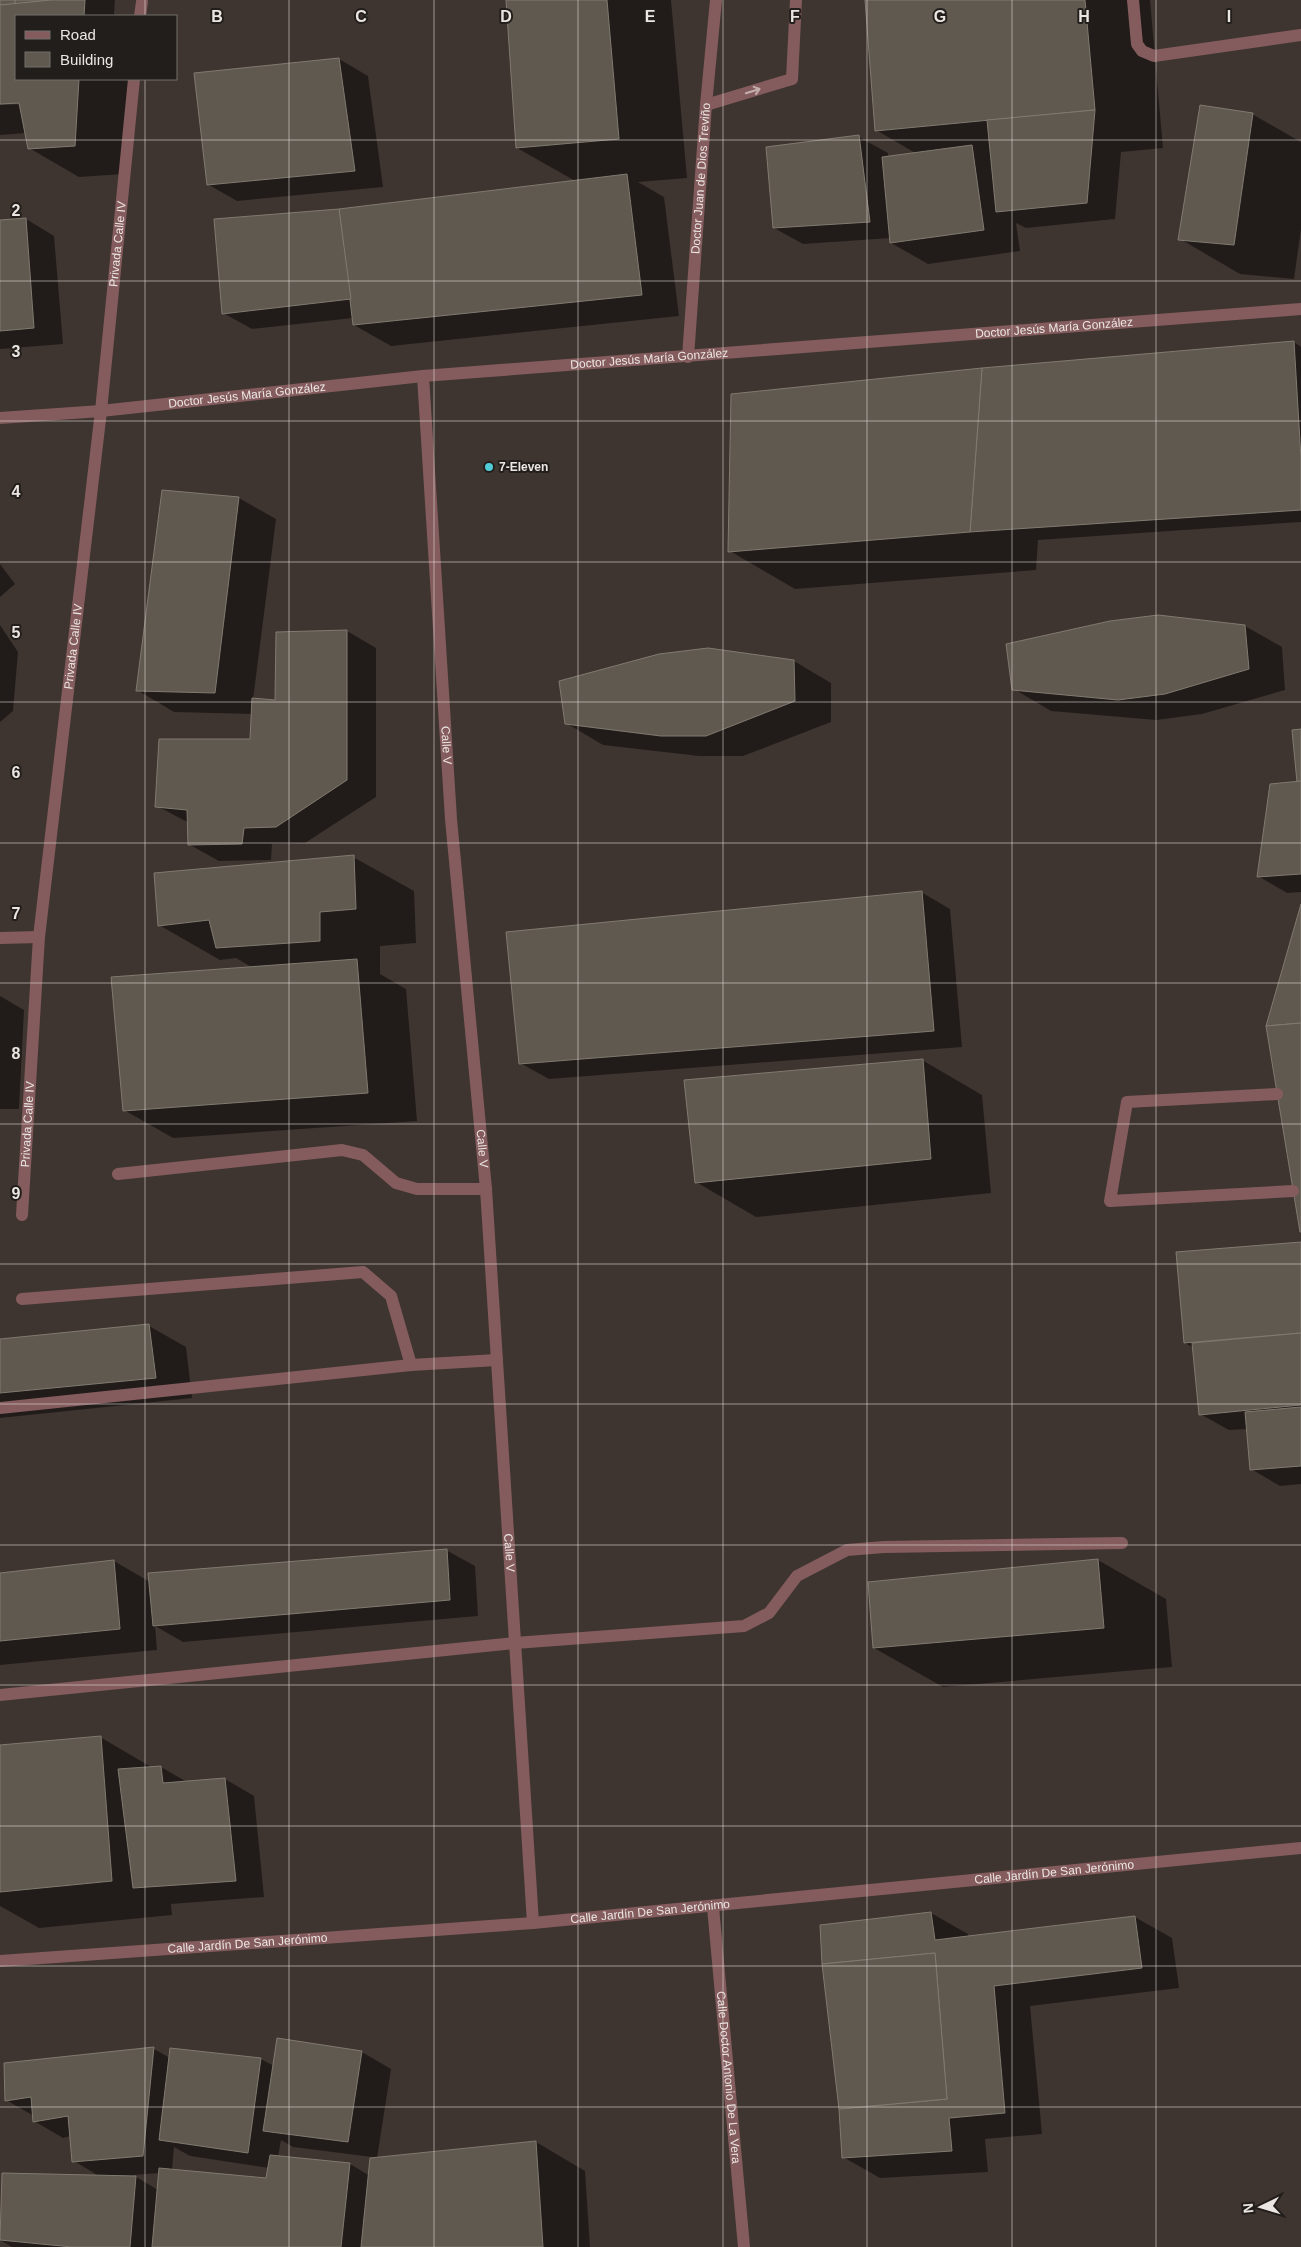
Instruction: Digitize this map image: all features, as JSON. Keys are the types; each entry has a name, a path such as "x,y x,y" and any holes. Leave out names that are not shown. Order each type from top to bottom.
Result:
{"street":[{"name":"Doctor Juan de Dios Treviño","path":"688,357 706,105 716,0"},
{"path":"706,105 792,79 796,0"},
{"path":"1133,0 1137,44 1142,51 1154,56 1301,35"},
{"path":"140,15 142,2"},
{"name":"Privada Calle IV","path":"22,1215 39,937 101,411 134,80"},
{"name":"Doctor Jesús María González","path":"0,418 101,411 423,376 1301,309"},
{"name":"Calle V","path":"423,376 451,819 486,1189 533,1923"},
{"path":"0,938 39,937"},
{"path":"1277,1094 1127,1102 1110,1202 1293,1191"},
{"path":"118,1174 342,1150 363,1156 396,1183 417,1189 486,1189"},
{"path":"22,1298 363,1272 391,1296 411,1365"},
{"path":"0,1408 411,1365 496,1360"},
{"path":"0,1695 515,1643 744,1626 769,1613 797,1576 847,1550 894,1546 1122,1543"},
{"name":"Calle Jardín De San Jerónimo","path":"0,1961 533,1923 713,1907 1301,1848"},
{"name":"Calle Doctor Antonio De La Vera","path":"713,1907 744,2247"}],"building":[{"path":"0,0 15,0 15,4 0,5"},
{"path":"15,0 51,0 15,4"},
{"path":"51,0 85,0 84,15 15,15 15,80 79,80 75,146 28,149 19,103 0,104 0,5"},
{"path":"506,0 607,0 619,139 516,148"},
{"path":"865,0 1085,0 1095,110 875,131"},
{"path":"339,58 355,171 207,185 194,73"},
{"path":"1200,105 1253,113 1234,245 1178,240"},
{"path":"1095,110 1087,203 996,212 987,120"},
{"path":"859,135 870,222 773,228 766,147"},
{"path":"972,145 984,230 890,243 882,157"},
{"path":"627,174 642,295 353,325 339,209"},
{"path":"339,209 351,299 222,314 214,219"},
{"path":"26,218 34,328 0,331 0,220"},
{"path":"1294,341 1301,459 1301,510 970,532 982,368"},
{"path":"982,368 970,532 728,552 731,394"},
{"path":"162,490 239,497 215,693 136,691"},
{"path":"1158,615 1245,625 1249,669 1165,694 1118,700 1012,690 1006,644 1110,621"},
{"path":"347,630 347,780 276,827 244,828 242,844 188,845 187,810 155,807 159,739 250,739 252,698 275,700 276,632"},
{"path":"708,648 794,660 795,701 706,736 661,736 565,724 559,681 659,654"},
{"path":"1301,729 1301,781 1297,782 1292,730"},
{"path":"1301,781 1301,874 1257,877 1270,784"},
{"path":"354,855 356,909 320,912 320,941 216,948 209,920 158,926 154,873"},
{"path":"922,891 934,1031 519,1064 506,932"},
{"path":"1301,904 1301,1023 1266,1026"},
{"path":"357,959 368,1093 123,1111 111,977"},
{"path":"1301,1023 1301,1232 1300,1232 1266,1026"},
{"path":"923,1059 931,1159 695,1183 684,1080"},
{"path":"1301,1242 1301,1333 1184,1343 1176,1252"},
{"path":"149,1324 156,1378 0,1393 0,1339"},
{"path":"1301,1333 1301,1405 1199,1415 1192,1343"},
{"path":"1301,1407 1301,1466 1250,1470 1245,1412"},
{"path":"447,1549 450,1600 153,1626 148,1573"},
{"path":"1098,1559 1104,1628 873,1648 868,1582"},
{"path":"114,1560 120,1629 0,1641 0,1573"},
{"path":"101,1736 112,1881 0,1892 0,1745"},
{"path":"161,1766 163,1783 225,1778 236,1881 133,1888 118,1769"},
{"path":"931,1912 935,1940 1135,1916 1142,1968 994,1986 1005,2113 949,2118 952,2151 842,2158 839,2109 947,2099 935,1953 822,1964 820,1925"},
{"path":"935,1953 947,2099 839,2109 822,1964"},
{"path":"277,2038 362,2051 348,2142 263,2131"},
{"path":"154,2047 143,2156 72,2162 68,2116 33,2122 31,2097 5,2101 4,2063"},
{"path":"170,2048 261,2058 248,2153 159,2140"},
{"path":"536,2141 543,2247 361,2247 370,2158"},
{"path":"270,2155 350,2163 341,2247 152,2247 159,2168 266,2178"},
{"path":"2,2173 136,2176 130,2247 72,2247 0,2240"}],"place":[{"name":"7-Eleven","path":"489,467"}]}
